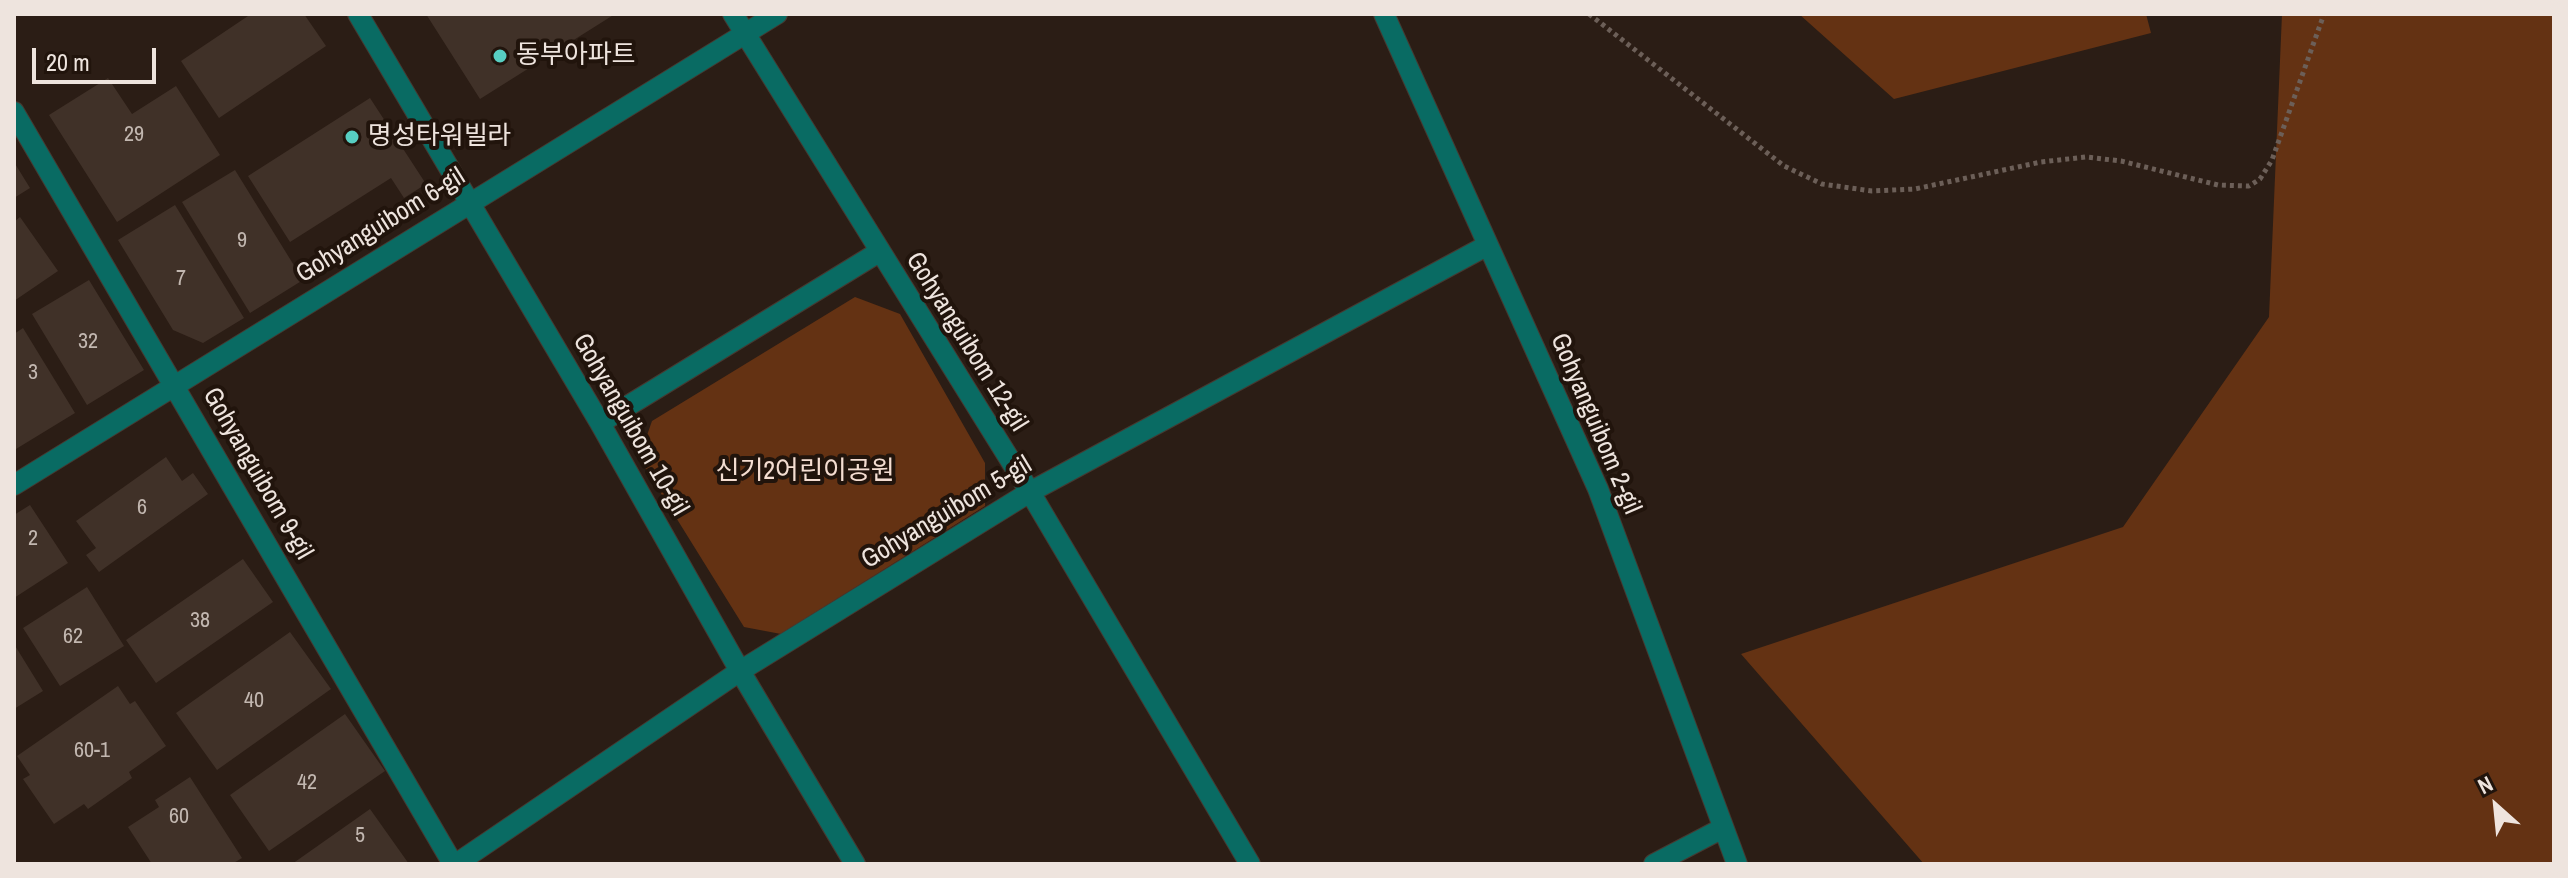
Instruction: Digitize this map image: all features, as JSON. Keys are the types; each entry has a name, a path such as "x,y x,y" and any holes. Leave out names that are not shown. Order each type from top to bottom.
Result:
{"street":[{"name":"Gohyanguibom 10-gil","path":"358,14 600,423 740,671 855,864"},
{"name":"Gohyanguibom 12-gil","path":"733,14 1030,492 1250,864"},
{"name":"Gohyanguibom 6-gil","path":"14,485 777,14"},
{"name":"Gohyanguibom 2-gil","path":"1384,14 1598,489 1737,864"},
{"name":"Gohyanguibom 9-gil","path":"14,112 455,864"},
{"name":"Gohyanguibom 5-gil","path":"455,864 740,671 1030,492 1488,245"},
{"path":"600,423 879,252"},
{"path":"1654,864 1723,828"}],"path":[{"path":"1589,14 1784,166 1822,184 1872,191 1915,189 2041,162 2086,157 2121,161 2218,185 2249,186 2260,179 2272,160 2324,14"}],"green space":[{"path":"1799,14 2146,14 2151,33 1894,99"},
{"path":"2282,14 2554,14 2554,864 1924,864 1741,654 2123,527 2269,317"},
{"name":"신기2어린이공원","path":"855,297 900,314 985,463 985,506 781,634 744,627 639,458 652,421"}],"building":[{"path":"251,14 304,14 326,46 219,118 181,61"},
{"name":"동부아파트","path":"426,14 615,14 480,99"},
{"path":"108,78 132,114 176,86 220,155 117,222 49,115"},
{"name":"명성타워빌라","path":"370,98 426,184 404,198 391,178 290,242 248,176"},
{"path":"14,162 30,188 14,198"},
{"path":"235,170 303,280 250,313 182,202"},
{"path":"175,205 244,318 203,343 173,330 118,240"},
{"path":"20,217 58,271 14,301 14,222"},
{"path":"89,280 144,370 87,405 32,314"},
{"path":"23,328 75,413 16,449 14,334"},
{"path":"166,457 182,481 193,473 208,494 99,572 86,555 96,548 76,521"},
{"path":"30,505 68,563 14,598 14,515"},
{"path":"243,559 273,602 156,683 126,640"},
{"path":"87,587 124,646 60,686 23,628"},
{"path":"290,632 331,689 217,770 176,713"},
{"path":"14,644 43,691 14,709"},
{"path":"118,686 130,704 135,701 166,746 129,772 132,778 88,809 84,804 54,824 23,779 30,775 17,756"},
{"path":"345,714 385,771 269,851 230,795"},
{"path":"190,777 242,858 232,864 152,864 128,827 159,807 155,800"},
{"path":"370,809 409,864 292,864"}],"place":[{"name":"동부아파트","path":"500,56"},
{"name":"명성타워빌라","path":"352,137"}]}
